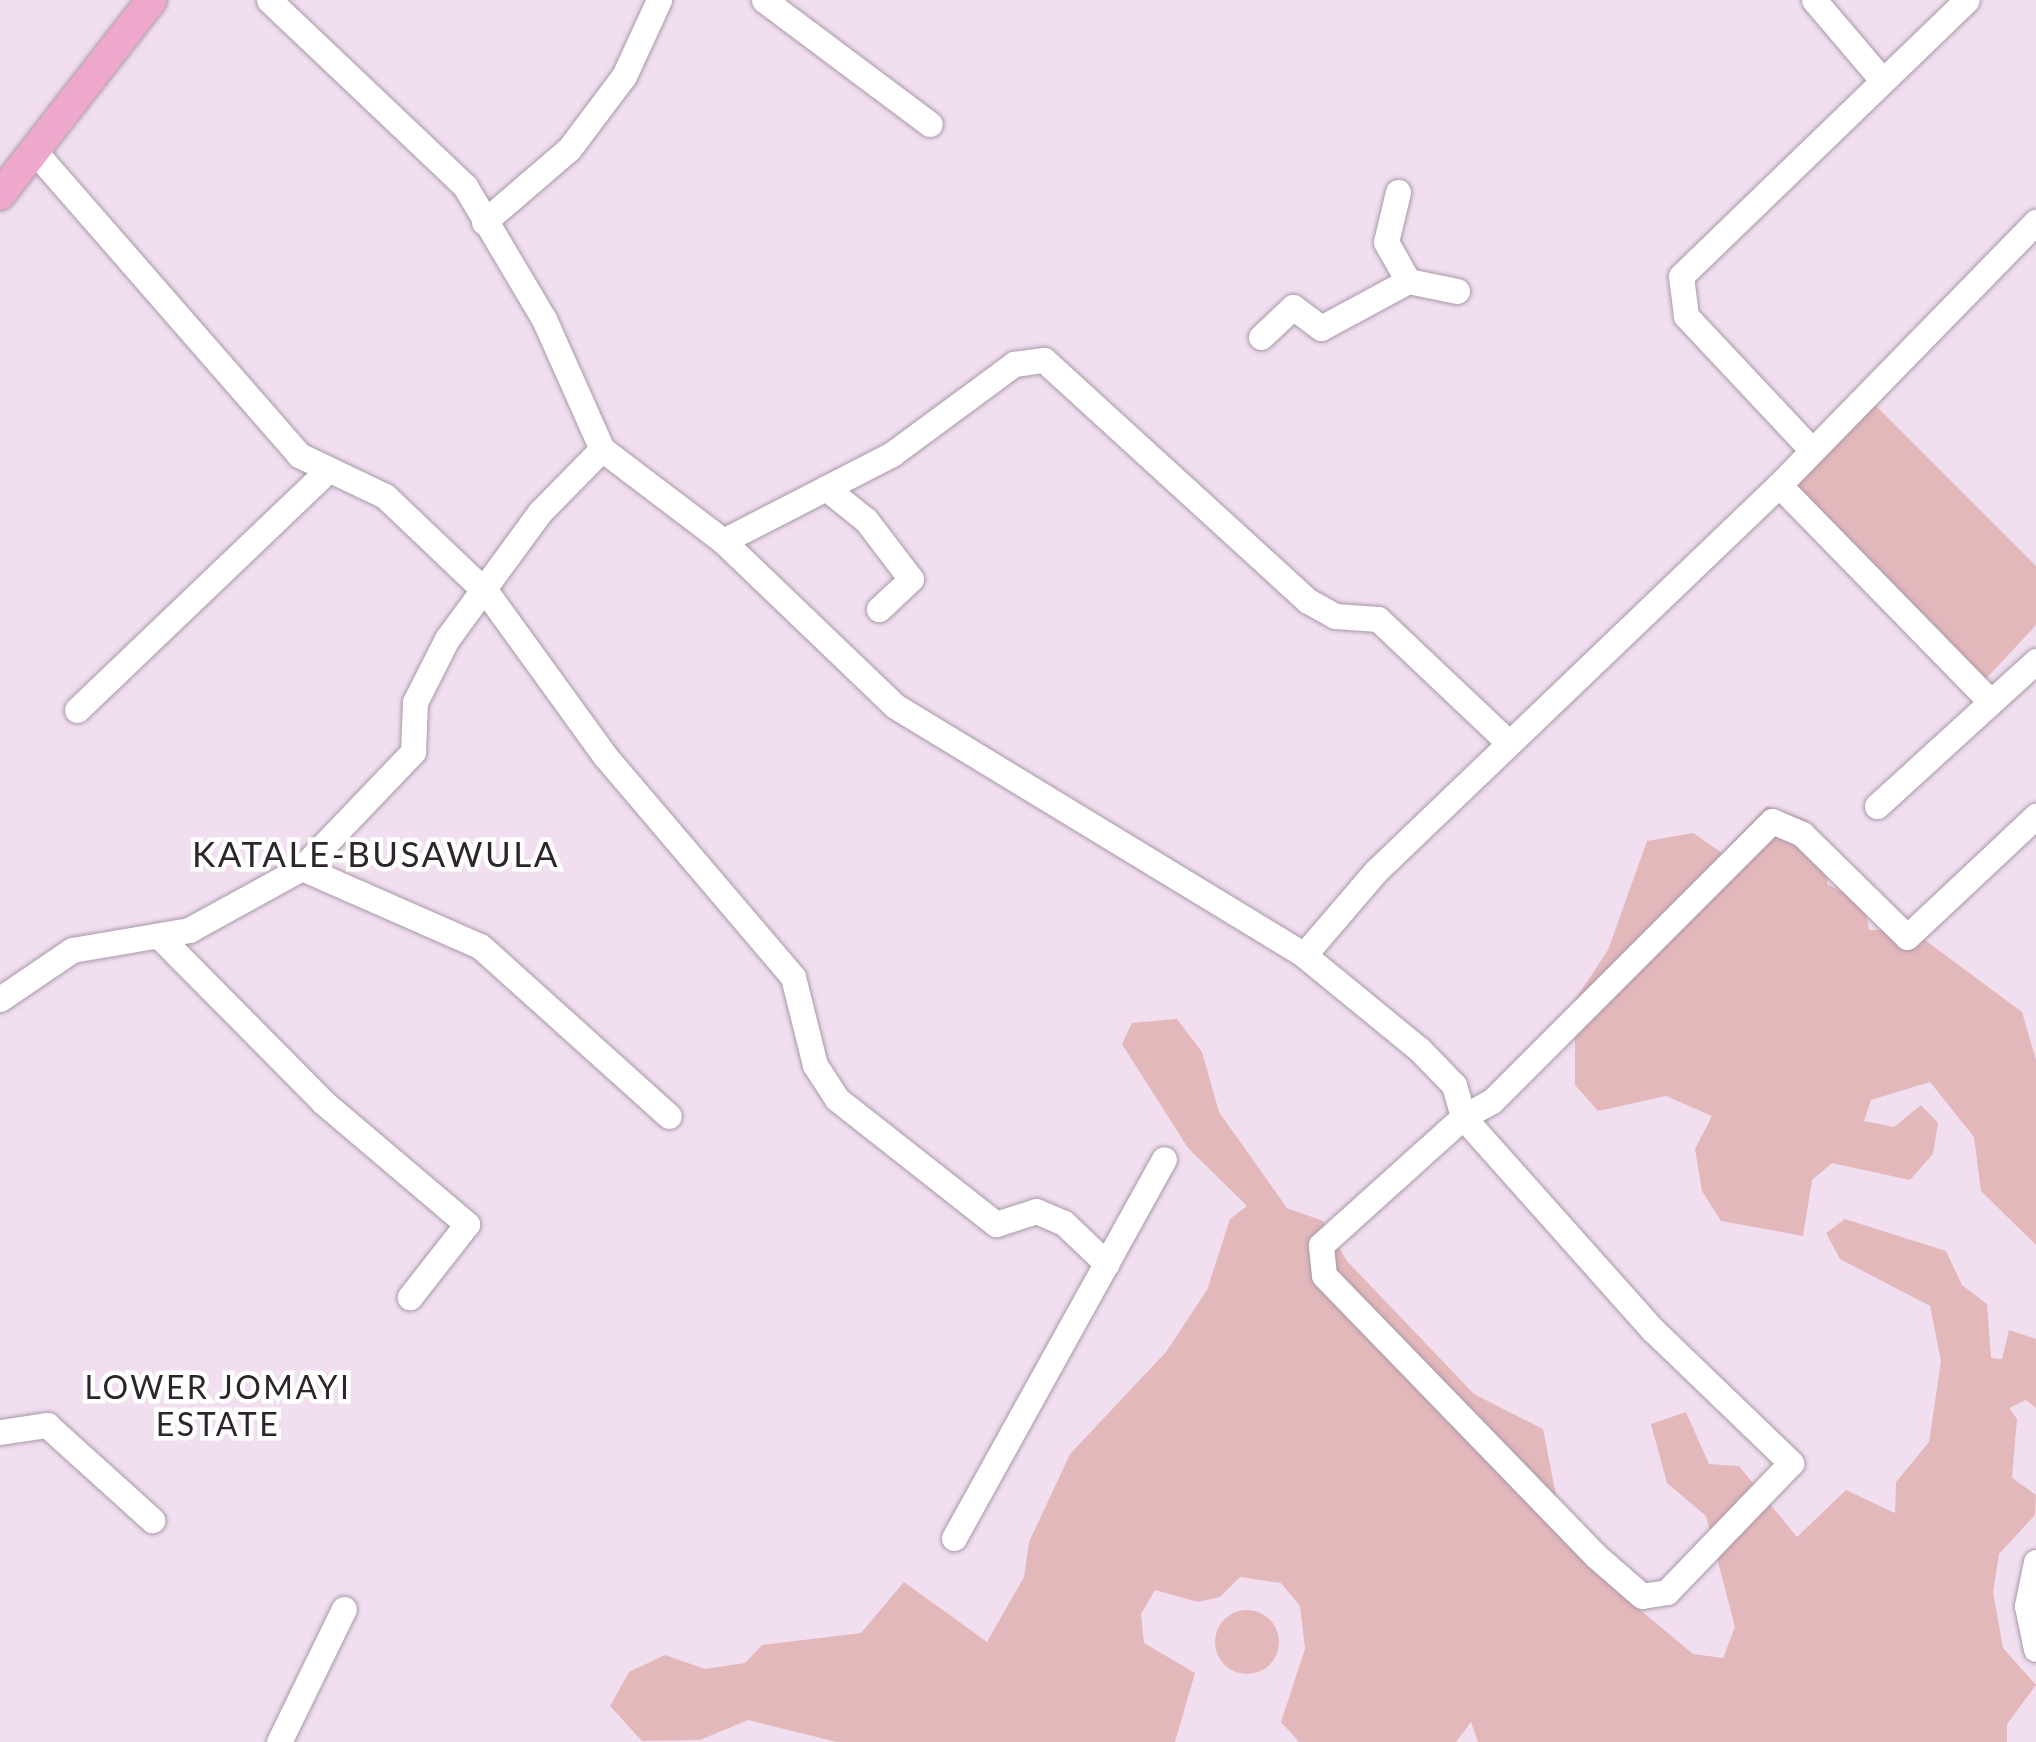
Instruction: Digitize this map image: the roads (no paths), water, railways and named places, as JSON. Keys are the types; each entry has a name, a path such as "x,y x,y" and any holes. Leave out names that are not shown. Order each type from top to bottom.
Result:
{"main road":[{"path":"0,195 152,0"}],"street":[{"path":"268,0 465,186 544,319 602,449 723,541 895,706 1304,955 1419,1050 1454,1085 1463,1117 1653,1330 1791,1463 1666,1592 1642,1596 1596,1556 1324,1275 1322,1246 1463,1117 1492,1101 1772,821 1802,834 1907,936 2036,816"},
{"path":"484,222 569,149 624,76 659,0"},
{"path":"764,0 930,124"},
{"path":"1814,0 1882,80"},
{"path":"1809,447 1686,316 1676,294 1698,254 1967,0"},
{"path":"35,152 133,257 237,393 328,471 385,496 487,593 605,756 794,977 829,1090 996,1224 1036,1212 1064,1223 1107,1264"},
{"path":"1398,192 1386,242 1408,281"},
{"path":"1304,955 1506,741 1778,485 1809,447 2036,222"},
{"path":"1261,337 1293,308 1321,328 1408,281 1457,291"},
{"path":"723,541 892,454 1014,364 1044,360 1308,601 1335,616 1378,619 1506,741"},
{"path":"0,999 72,950 160,937 302,868 413,752 415,702 435,660 487,593 540,512 602,449"},
{"path":"77,710 328,471"},
{"path":"1778,485 1991,702"},
{"path":"826,488 911,579 878,609"},
{"path":"1877,806 2036,661"},
{"path":"302,868 480,946 670,1116"},
{"path":"160,937 308,1089 467,1224 410,1297"},
{"path":"954,1538 1164,1160"},
{"path":"0,1432 26,1421 48,1425 152,1520"},
{"path":"2036,1562 2027,1606 2036,1650"},
{"path":"278,1742 344,1610"}],"district":[{"name":"KATALE-BUSAWULA","path":"376,853"},
{"name":"LOWER JOMAYI ESTATE","path":"218,1406"}]}
